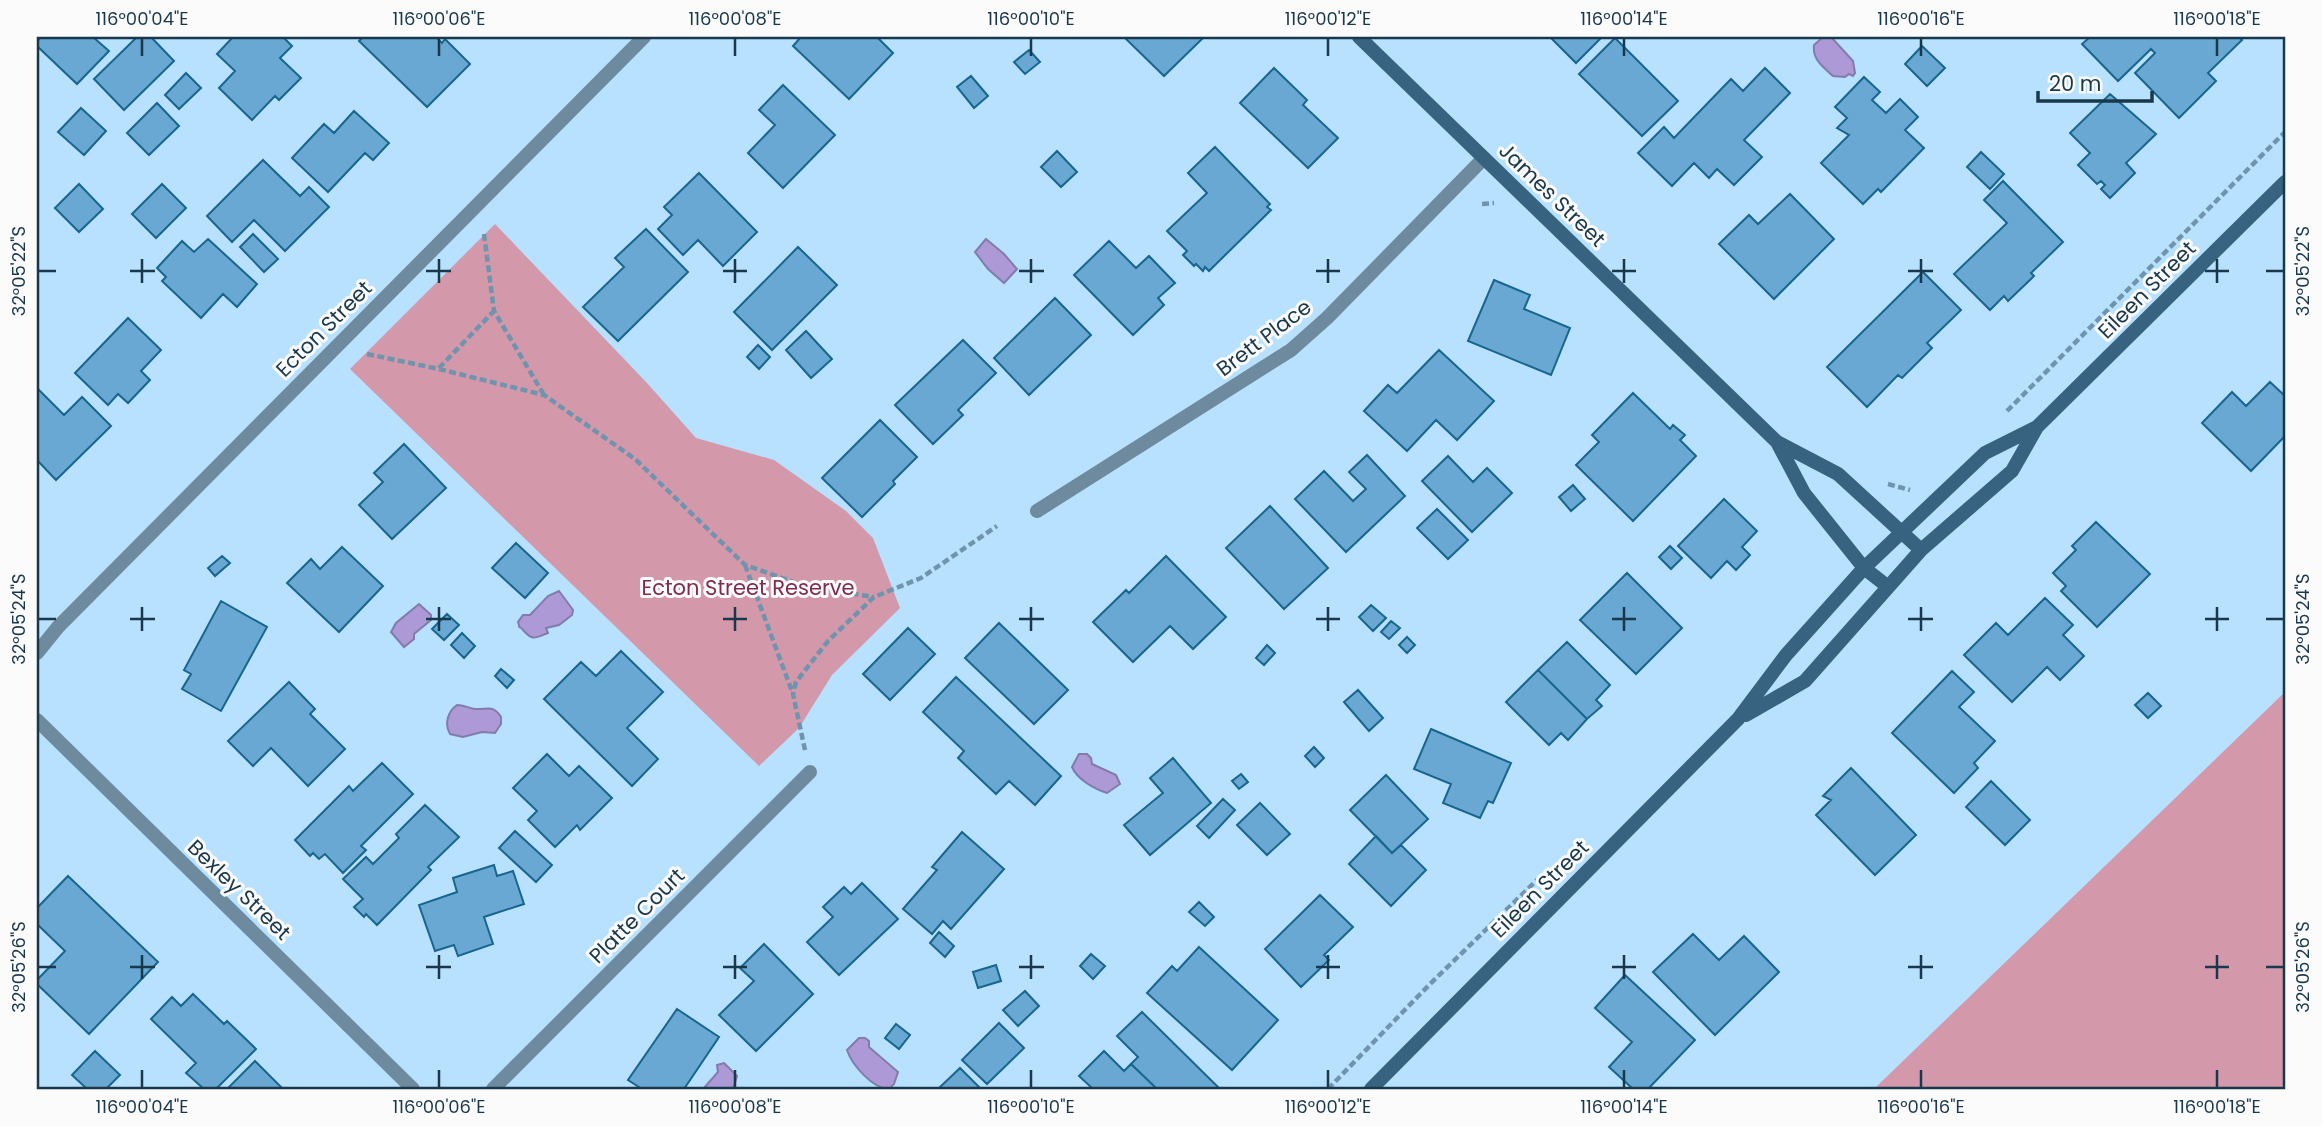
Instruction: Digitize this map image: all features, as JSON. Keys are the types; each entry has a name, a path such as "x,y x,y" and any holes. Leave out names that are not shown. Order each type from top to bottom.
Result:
{"street":[{"name":"Ecton Street","path":"37,653 58,626 644,37"},
{"name":"James Street","path":"1359,37 1777,442 1838,474 1921,550"},
{"name":"Brett Place","path":"1037,511 1291,350 1327,318 1485,158"},
{"name":"Eileen Street","path":"1738,719 1805,681 1921,550 2012,471 2037,427 2285,181"},
{"name":"Eileen Street","path":"1371,1089 1738,719 1786,655 1864,568 1985,453 2037,427"},
{"name":"James Street","path":"1777,442 1804,493 1864,568 1887,586"},
{"name":"Bexley Street","path":"37,720 413,1089"},
{"name":"Platte Court","path":"493,1089 810,772"}],"path":[{"path":"1998,420 2285,132"},
{"path":"480,202 494,311 544,395"},
{"path":"439,369 494,311"},
{"path":"335,348 439,369 544,395 635,459 744,565 793,694 810,772"},
{"path":"1884,482 1914,491"},
{"path":"793,694 796,682 828,641 874,597 920,578 997,526"},
{"path":"744,565 808,587 874,597"},
{"path":"1328,1089 1430,984 1541,876"}],"green space":[{"name":"Ecton Street Reserve","path":"495,224 696,438 774,460 846,511 873,538 900,608 832,675 799,728 759,766 350,369"},
{"path":"2285,692 2285,1089 1874,1089"}],"shaded area":[{"path":"1822,38 1832,38 1853,61 1853,76 1833,76 1819,62 1814,45"},
{"path":"986,239 1017,269 1004,283 988,269 975,252"},
{"path":"559,591 573,610 572,615 559,625 546,628 548,633 537,637 530,636 519,627 518,622 523,615 530,615 548,596"},
{"path":"419,604 431,615 431,620 414,634 414,639 404,647 391,632 396,623"},
{"path":"457,705 492,709 501,717 501,724 495,733 482,732 463,737 450,734 448,718"},
{"path":"1079,754 1087,754 1092,764 1116,775 1120,784 1107,793 1086,783 1072,767"},
{"path":"859,1038 869,1041 869,1047 898,1072 889,1089 870,1081 850,1056 847,1050"},
{"path":"724,1063 737,1076 733,1089 703,1089 718,1072 717,1065"}],"building":[{"path":"41,37 93,37 109,51 77,84 37,46"},
{"path":"137,37 151,37 174,61 124,110 94,79"},
{"path":"233,37 283,37 292,46 280,58 301,78 279,100 275,96 252,120 219,88 235,71 217,54"},
{"path":"363,37 436,37 442,43 445,39 470,64 427,107 359,41"},
{"path":"801,37 877,37 893,53 849,99 793,46"},
{"path":"1204,37 1164,76 1126,39"},
{"path":"1550,37 1602,37 1576,63"},
{"path":"2090,37 2239,37 2242,40 2208,73 2216,81 2179,118 2135,73 2155,53 2151,49 2118,81 2082,44"},
{"path":"1615,38 1678,101 1642,136 1579,74"},
{"path":"1922,46 1945,68 1927,86 1905,64"},
{"path":"1029,50 1040,62 1025,74 1014,62"},
{"path":"1274,68 1307,100 1303,105 1338,138 1308,168 1240,103"},
{"path":"1765,68 1790,93 1744,140 1762,157 1734,185 1717,169 1709,178 1694,163 1672,186 1638,153 1664,127 1674,138 1731,79 1743,91"},
{"path":"186,73 201,88 179,109 165,95"},
{"path":"971,76 988,96 974,108 957,87"},
{"path":"1864,77 1880,92 1872,100 1886,113 1900,99 1918,117 1905,130 1924,148 1881,192 1878,189 1863,204 1821,163 1849,135 1837,128 1847,118 1835,107"},
{"path":"783,85 835,135 783,188 748,153 775,125 759,110"},
{"path":"2110,94 2156,134 2126,163 2135,173 2110,198 2101,189 2105,185 2101,181 2097,184 2078,165 2090,153 2070,133"},
{"path":"157,103 179,126 149,155 127,133"},
{"path":"81,108 106,131 84,155 58,132"},
{"path":"354,111 389,143 373,160 365,153 328,192 292,158 324,124 334,133"},
{"path":"1215,147 1270,204 1267,207 1271,210 1209,271 1205,267 1203,271 1183,255 1187,251 1167,231 1207,193 1188,173"},
{"path":"1057,151 1077,172 1061,187 1041,167"},
{"path":"1981,152 2004,174 1990,189 1967,167"},
{"path":"263,160 300,196 309,187 329,207 285,251 254,220 232,242 207,216"},
{"path":"699,173 757,232 723,266 698,240 683,255 658,229 672,215 664,207"},
{"path":"2003,181 2063,242 2031,273 2034,276 2008,301 2004,296 1990,310 1954,274 2007,223 1984,200"},
{"path":"79,184 103,209 79,232 55,208"},
{"path":"162,184 186,208 156,238 132,214"},
{"path":"1790,194 1834,239 1774,299 1719,244 1749,215 1758,224"},
{"path":"646,229 688,272 618,341 583,307 624,267 615,258"},
{"path":"253,234 278,259 264,272 240,247"},
{"path":"208,239 257,284 237,307 223,294 201,318 162,281 166,277 157,268 182,241 194,252"},
{"path":"1109,241 1136,268 1149,256 1175,283 1158,298 1164,305 1133,335 1074,275"},
{"path":"798,247 837,285 772,350 734,312"},
{"path":"1923,272 1961,310 1927,343 1932,348 1902,378 1898,375 1867,407 1827,367"},
{"path":"1494,280 1530,295 1524,309 1570,328 1551,375 1468,341"},
{"path":"1055,298 1091,335 1029,395 994,358"},
{"path":"128,318 161,350 141,371 150,380 128,403 118,394 108,405 75,373"},
{"path":"806,331 832,359 811,378 786,350"},
{"path":"963,340 996,373 958,410 963,415 933,444 895,405"},
{"path":"758,345 770,357 759,369 747,357"},
{"path":"1439,350 1494,401 1457,440 1436,420 1407,451 1364,411 1388,385 1397,393"},
{"path":"2270,382 2285,396 2285,436 2251,471 2202,423 2232,392 2246,406"},
{"path":"37,388 64,415 82,397 111,426 56,480 37,460"},
{"path":"1633,393 1670,429 1673,425 1685,435 1680,440 1696,456 1633,521 1576,465 1599,442 1592,435"},
{"path":"880,420 917,457 862,517 822,478"},
{"path":"404,444 446,488 392,539 359,505 383,482 374,473"},
{"path":"1367,455 1405,496 1346,552 1295,499 1324,471 1353,501 1366,489 1349,472"},
{"path":"1448,456 1473,482 1487,468 1512,493 1472,532 1422,481"},
{"path":"1573,485 1585,499 1571,511 1559,497"},
{"path":"1724,499 1757,531 1742,547 1750,555 1736,570 1727,561 1711,578 1678,546"},
{"path":"1270,506 1328,568 1284,609 1226,548"},
{"path":"1437,509 1468,540 1448,559 1417,528"},
{"path":"2096,522 2150,574 2097,627 2061,591 2066,586 2053,573 2076,550 2072,546"},
{"path":"516,543 548,573 525,598 492,568"},
{"path":"1670,546 1682,558 1671,569 1659,557"},
{"path":"342,547 383,586 339,632 287,583 311,559 320,569"},
{"path":"222,556 230,563 215,576 208,568"},
{"path":"1166,556 1226,617 1193,649 1170,626 1133,662 1093,622 1126,590 1129,593"},
{"path":"1627,573 1682,628 1636,674 1580,620"},
{"path":"2045,598 2073,625 2063,635 2084,656 2060,680 2047,667 2012,702 1964,655 1996,623 2008,635"},
{"path":"221,601 267,627 221,711 182,689 191,674 184,670"},
{"path":"1371,605 1386,618 1373,631 1359,617"},
{"path":"447,614 459,625 444,640 432,629"},
{"path":"1391,621 1400,628 1389,639 1381,632"},
{"path":"999,623 1068,690 1034,724 965,658"},
{"path":"908,628 935,654 890,700 863,674"},
{"path":"462,633 475,646 464,658 451,645"},
{"path":"1407,637 1415,645 1407,653 1399,645"},
{"path":"1567,642 1610,685 1596,700 1602,706 1587,719 1538,670"},
{"path":"1267,645 1275,653 1264,665 1256,658"},
{"path":"621,651 663,692 627,728 658,759 632,786 544,699 581,662 596,676"},
{"path":"501,669 514,680 507,688 495,676"},
{"path":"1538,670 1587,719 1568,740 1561,733 1549,745 1506,702"},
{"path":"1952,671 1974,692 1959,707 1995,741 1974,763 1978,768 1954,793 1892,733"},
{"path":"956,677 1061,776 1035,805 1009,781 996,794 958,758 964,751 923,712"},
{"path":"289,682 315,709 310,714 345,749 308,786 271,748 253,766 228,741"},
{"path":"1358,690 1383,718 1369,731 1344,702"},
{"path":"2148,693 2161,706 2148,718 2135,705"},
{"path":"1431,729 1511,763 1493,803 1488,801 1480,818 1443,803 1451,784 1414,769"},
{"path":"1314,747 1324,758 1315,767 1305,756"},
{"path":"547,754 569,776 579,766 612,798 580,830 577,825 555,847 528,820 537,811 513,788"},
{"path":"1173,758 1211,803 1150,855 1124,825 1163,793 1150,778"},
{"path":"382,763 413,794 361,846 366,850 343,873 325,854 319,859 313,853 310,856 295,840 349,786 353,791"},
{"path":"1851,768 1916,835 1875,875 1816,815 1831,800 1823,796"},
{"path":"1241,774 1248,782 1239,789 1232,781"},
{"path":"1386,775 1428,819 1392,853 1350,810"},
{"path":"1991,781 2030,820 2005,845 1966,807"},
{"path":"1223,799 1235,810 1209,838 1197,826"},
{"path":"1260,803 1290,834 1267,855 1237,825"},
{"path":"425,805 459,837 428,867 431,870 377,925 354,907 363,899 343,879 366,857 373,864 399,838 396,834"},
{"path":"515,831 552,865 536,882 499,848"},
{"path":"962,832 1004,869 951,929 943,921 932,934 903,909 937,870 932,867"},
{"path":"1376,836 1392,853 1401,845 1426,870 1391,906 1349,864"},
{"path":"494,865 497,876 513,871 524,904 484,917 493,944 458,956 454,945 435,951 419,905 457,892 453,878"},
{"path":"68,876 158,962 89,1034 37,984 37,980 65,951 37,924 37,908"},
{"path":"862,883 898,919 839,975 807,942 833,917 823,907 844,887 851,894"},
{"path":"1320,895 1353,927 1324,955 1329,960 1301,987 1265,949"},
{"path":"1199,902 1214,917 1205,926 1189,912"},
{"path":"939,932 954,946 945,957 930,943"},
{"path":"1693,934 1719,960 1744,936 1779,972 1715,1035 1653,972"},
{"path":"764,944 813,994 756,1051 719,1015 754,981 740,968"},
{"path":"1199,947 1278,1020 1232,1070 1147,993 1172,966 1177,971"},
{"path":"1091,954 1105,966 1093,979 1080,966"},
{"path":"996,965 1001,981 978,988 973,972"},
{"path":"1625,975 1695,1040 1648,1089 1633,1089 1609,1067 1632,1042 1595,1008"},
{"path":"1025,991 1039,1006 1018,1026 1003,1010"},
{"path":"193,994 224,1024 227,1021 256,1049 216,1089 204,1089 186,1073 196,1063 151,1019 172,997 181,1006"},
{"path":"677,1009 719,1037 684,1089 642,1089 628,1080"},
{"path":"1142,1012 1219,1088 1157,1089 1131,1064 1138,1057 1117,1036"},
{"path":"999,1023 1024,1048 987,1084 962,1060"},
{"path":"896,1024 910,1035 899,1049 885,1038"},
{"path":"95,1051 120,1075 106,1089 87,1089 72,1075"},
{"path":"1104,1051 1124,1071 1131,1064 1157,1089 1093,1089 1079,1076"},
{"path":"255,1061 283,1089 229,1087"},
{"path":"960,1068 981,1089 939,1088"}]}
